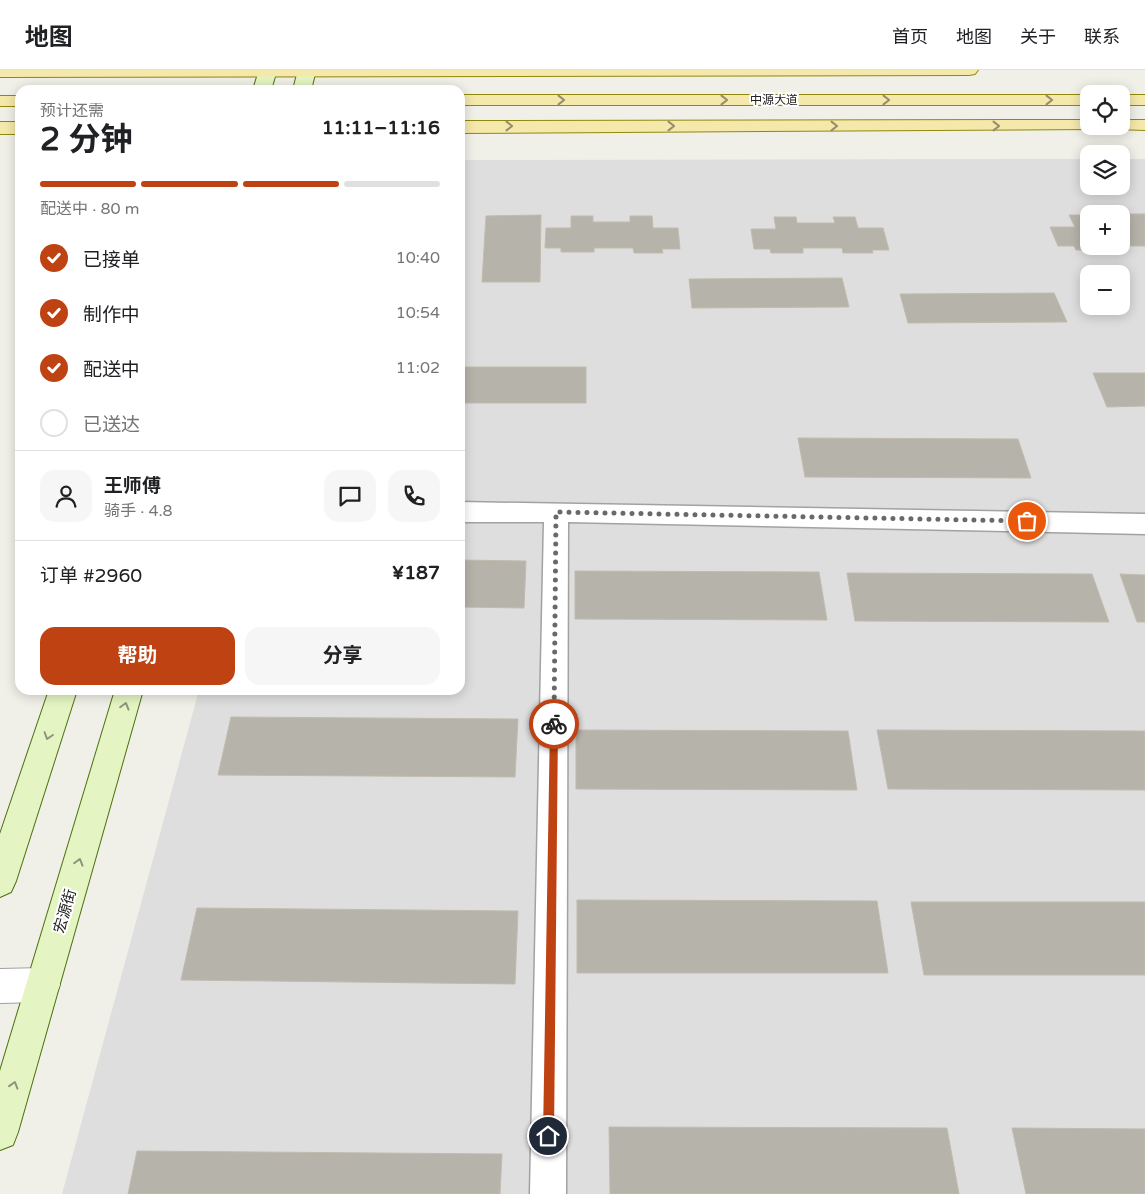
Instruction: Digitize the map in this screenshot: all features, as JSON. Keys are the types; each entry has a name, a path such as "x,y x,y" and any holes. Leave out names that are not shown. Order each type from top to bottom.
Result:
{"main road":[{"path":"264,85 268,70"},
{"name":"中源大道","path":"0,72 968,70"},
{"path":"303,85 307,71"},
{"name":"中源大道","path":"465,100 1080,100"},
{"path":"1130,100 1145,100"},
{"path":"0,101 15,101"},
{"path":"465,126 1080,125"},
{"path":"1130,125 1145,125"},
{"path":"0,128 15,128"},
{"path":"0,881 61,695"},
{"name":"宏源街","path":"0,1132 128,695"}],"street":[{"path":"465,512 556,512 1145,524"},
{"path":"548,1194 556,512"},
{"path":"0,986 44,986"}],"shaded area":[{"path":"1080,159 1080,195 1130,195 1130,159 1145,159 1145,1194 62,1194 198,695 465,695 465,160"}],"building":[{"path":"1130,214 1145,214 1145,246 1130,246"},
{"path":"541,215 540,282 482,282 486,216"},
{"path":"1069,215 1080,215 1080,250 1076,250 1074,246 1058,246 1050,227 1075,227"},
{"path":"571,216 593,216 593,222 630,222 630,216 652,216 653,228 678,228 680,249 662,249 663,253 634,253 633,248 594,248 594,252 561,252 561,248 545,248 546,228 571,228"},
{"path":"774,217 796,217 797,223 835,223 833,217 855,217 858,228 883,228 889,250 872,250 873,253 843,253 842,248 803,248 803,253 771,253 770,249 754,249 751,229 776,229"},
{"path":"842,278 849,307 692,308 689,279"},
{"path":"1054,293 1067,322 908,323 900,294"},
{"path":"465,367 586,367 586,403 465,403"},
{"path":"1093,373 1145,373 1145,406 1107,407"},
{"path":"798,438 1018,439 1031,478 805,477"},
{"path":"465,560 526,561 524,608 465,607"},
{"path":"575,571 819,572 827,620 575,619"},
{"path":"847,573 1092,574 1109,622 855,621"},
{"path":"1120,574 1145,575 1145,622 1137,622"},
{"path":"231,717 518,719 515,777 218,775"},
{"path":"576,730 848,731 857,790 576,789"},
{"path":"877,730 1145,731 1145,790 888,789"},
{"path":"577,900 877,901 888,973 577,973"},
{"path":"911,902 1145,902 1145,975 924,975"},
{"path":"197,908 518,911 515,984 181,980"},
{"path":"609,1127 947,1128 959,1194 610,1194"},
{"path":"1012,1128 1145,1129 1145,1194 1026,1194"},
{"path":"137,1151 502,1154 500,1194 128,1194"}],"way so far":[{"path":"554,724 556,512 1027,521"}],"route":[{"path":"548,1136 554,724"}]}
